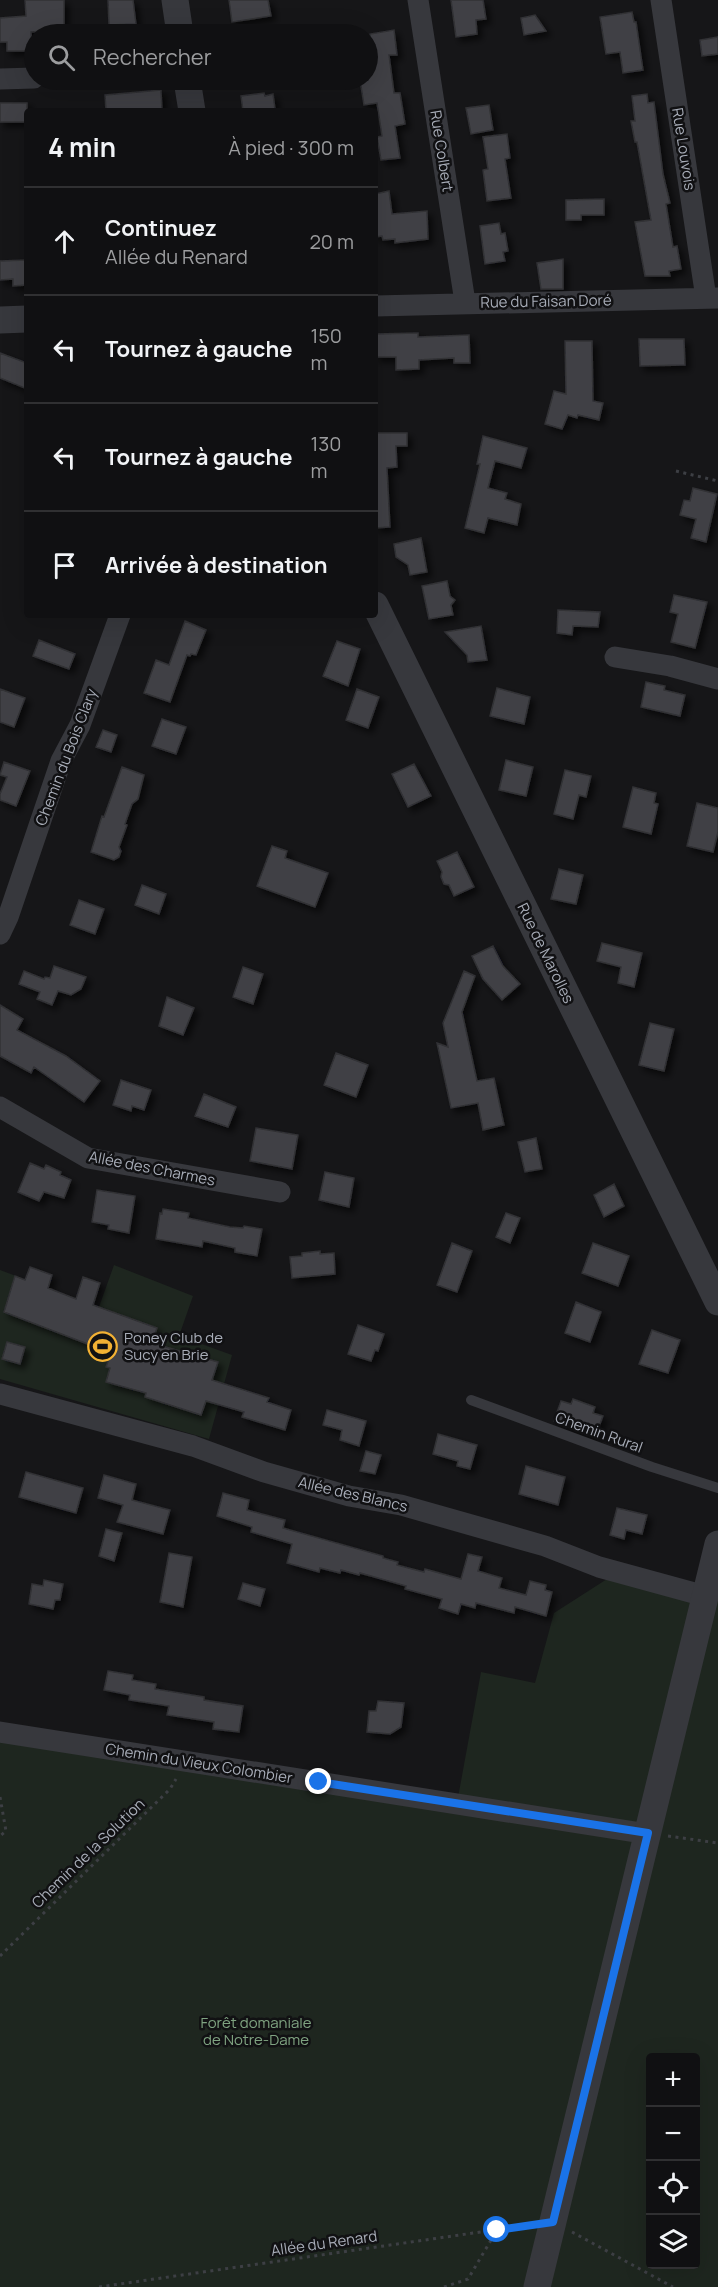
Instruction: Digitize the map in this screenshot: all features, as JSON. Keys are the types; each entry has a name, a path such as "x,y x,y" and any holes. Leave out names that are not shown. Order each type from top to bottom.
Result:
{"street":[{"path":"175,0 179,24"},
{"name":"Rue Colbert","path":"418,0 465,302"},
{"name":"Rue Louvois","path":"661,0 712,298"},
{"path":"0,79 24,78"},
{"path":"189,90 192,108"},
{"name":"Rue du Faisan Doré","path":"378,306 465,302 712,298"},
{"path":"0,320 24,319"},
{"name":"Rue de Marolles","path":"378,611 718,1302"},
{"name":"Chemin du Bois Clary","path":"0,934 8,917 61,761 80,724 119,618"},
{"path":"615,657 670,666 718,679"},
{"name":"Allée des Charmes","path":"0,1107 88,1158 280,1192"},
{"name":"Allée des Blancs","path":"0,1394 193,1446 264,1472 349,1496 401,1505 545,1546 599,1567 706,1590"},
{"path":"537,2287 718,1544"},
{"name":"Chemin du Vieux Colombier","path":"0,1732 648,1833"}],"lane":[{"name":"Chemin Rural","path":"471,1400 652,1467 718,1488"}],"path":[{"path":"676,471 718,481"},
{"name":"Chemin de la Solution","path":"0,1956 170,1790 185,1761"},
{"path":"0,1797 6,1831 0,1836"},
{"path":"648,1833 718,1843"},
{"path":"553,2222 673,2287"},
{"name":"Allée du Renard","path":"99,2287 553,2222"},
{"path":"444,2287 468,2279 497,2230"}],"green space":[{"name":"Poney Club de Sucy en Brie","path":"114,1265 193,1296 179,1336 232,1355 209,1439 0,1379 0,1270 99,1307"},
{"name":"Forêt domaniale de Notre-Dame","path":"718,1563 718,2287 0,2287 0,1732 457,1803 481,1672 535,1683 554,1613 618,1572 705,1596"}],"building":[{"path":"25,0 64,0 64,24 24,24 24,51 7,51 7,42 0,42 0,18 26,16"},
{"path":"108,0 133,0 136,24 109,24"},
{"path":"229,0 268,0 271,16 232,22"},
{"path":"451,0 483,0 486,19 476,20 477,34 456,37"},
{"path":"632,12 634,22 636,22 643,70 623,73 620,52 606,54 600,17"},
{"path":"535,15 546,31 524,35 521,18"},
{"path":"394,30 397,55 389,55 394,93 400,93 405,124 395,126 400,158 381,160 378,137 382,136 377,103 364,105 362,90 378,90 378,33"},
{"path":"718,37 718,54 702,56 700,40"},
{"path":"161,90 162,108 106,108 105,95"},
{"path":"273,94 275,108 243,108 241,96"},
{"path":"647,94 648,103 654,102 663,174 670,203 666,204 673,247 677,246 681,269 669,271 670,276 645,276 635,222 651,220 631,121 635,121 632,96"},
{"path":"0,103 27,103 27,108 24,108 24,122 0,122"},
{"path":"489,105 493,130 471,134 466,108"},
{"path":"507,134 510,158 505,159 511,198 487,201 483,170 488,169 483,137"},
{"path":"389,191 392,214 427,211 428,239 395,243 395,239 383,240 382,236 378,237 378,193"},
{"path":"604,199 604,215 581,215 581,220 566,220 566,200"},
{"path":"499,223 501,234 505,233 508,251 503,252 505,261 485,264 480,226"},
{"path":"563,259 563,289 541,289 537,263"},
{"path":"24,260 24,285 13,286 13,279 0,280 0,261"},
{"path":"418,333 418,337 469,335 470,363 454,363 454,358 419,360 419,369 396,370 396,357 378,357 378,334"},
{"path":"639,339 684,339 685,365 640,366"},
{"path":"565,341 592,341 593,401 603,403 599,420 568,415 562,429 545,424 554,391 566,394"},
{"path":"0,353 24,362 24,388 0,378"},
{"path":"378,433 407,433 407,446 396,446 397,467 387,468 390,527 378,528"},
{"path":"483,436 527,448 521,468 495,461 488,488 507,493 505,499 521,504 517,525 488,518 484,533 465,528 480,464 477,464"},
{"path":"693,488 717,494 706,542 691,538 696,519 680,515 684,500 690,501"},
{"path":"421,538 427,572 410,575 408,565 396,557 394,544"},
{"path":"447,581 450,596 455,600 451,605 453,615 429,619 422,586"},
{"path":"674,595 707,602 695,648 671,642 678,614 670,612"},
{"path":"558,610 600,612 598,627 573,626 572,635 557,633"},
{"path":"185,621 206,630 196,655 187,655 170,702 144,693 156,660 169,665"},
{"path":"481,626 487,660 468,662 467,655 445,632"},
{"path":"39,640 75,654 69,669 33,656"},
{"path":"337,641 360,649 348,686 323,676"},
{"path":"646,682 665,686 664,690 685,695 680,716 641,707"},
{"path":"497,688 530,697 524,724 490,716"},
{"path":"0,689 25,698 14,727 0,722"},
{"path":"357,689 379,697 368,728 346,720"},
{"path":"162,719 186,727 176,754 152,746"},
{"path":"103,730 117,735 111,752 96,747"},
{"path":"506,760 533,767 526,796 499,790"},
{"path":"4,762 30,771 16,806 0,800 7,777 0,775"},
{"path":"414,764 431,796 408,807 392,774"},
{"path":"122,767 144,775 138,799 132,804 125,824 127,825 119,847 121,851 119,857 114,860 91,852 102,816 104,817"},
{"path":"565,770 591,776 586,797 579,795 573,819 554,814"},
{"path":"633,787 656,793 654,803 658,804 651,834 623,827"},
{"path":"697,803 718,808 718,832 713,852 687,846"},
{"path":"272,846 287,851 285,858 328,873 315,907 257,886"},
{"path":"457,852 474,887 454,896 449,885 444,884 437,861"},
{"path":"559,869 583,875 576,904 551,899"},
{"path":"142,885 166,894 159,914 135,905"},
{"path":"79,900 104,909 95,934 70,925"},
{"path":"602,943 642,953 634,987 618,983 621,967 597,961"},
{"path":"493,946 503,966 520,984 502,1000 483,979 472,956"},
{"path":"54,966 86,977 81,989 71,995 58,991 52,1005 37,999 40,992 19,984 24,971 44,979 45,977 50,978"},
{"path":"243,967 263,974 253,1004 233,997"},
{"path":"464,971 475,976 462,1012 477,1081 494,1078 504,1125 483,1130 478,1103 451,1108 437,1043 448,1047 443,1023"},
{"path":"167,997 194,1008 183,1035 159,1026"},
{"path":"0,1005 23,1019 17,1030 66,1056 100,1081 84,1102 34,1067 31,1073 0,1056"},
{"path":"650,1023 674,1029 664,1071 639,1065"},
{"path":"336,1053 368,1065 356,1097 324,1085"},
{"path":"121,1080 151,1090 144,1110 132,1106 131,1111 113,1105"},
{"path":"204,1094 236,1107 228,1127 195,1116"},
{"path":"256,1128 298,1135 292,1169 250,1161"},
{"path":"536,1138 542,1169 525,1172 518,1142"},
{"path":"30,1163 44,1169 46,1165 71,1180 64,1198 44,1192 39,1201 18,1192"},
{"path":"325,1172 354,1178 349,1207 319,1200"},
{"path":"614,1184 624,1206 604,1217 594,1195"},
{"path":"97,1190 135,1196 129,1233 108,1229 109,1225 92,1222"},
{"path":"163,1209 189,1213 188,1218 230,1227 243,1228 244,1226 262,1229 257,1256 235,1252 235,1248 203,1241 202,1247 156,1239 160,1213 162,1214"},
{"path":"506,1213 520,1218 510,1243 496,1237"},
{"path":"452,1243 472,1251 457,1292 437,1285"},
{"path":"593,1243 629,1256 618,1286 582,1273"},
{"path":"320,1251 320,1254 334,1253 335,1274 292,1278 290,1257"},
{"path":"30,1267 52,1275 48,1288 76,1299 83,1277 100,1283 93,1305 157,1328 152,1343 218,1362 212,1380 269,1398 267,1402 291,1410 285,1430 242,1417 244,1412 206,1401 201,1415 145,1397 146,1393 106,1382 110,1368 106,1367 111,1353 4,1312 15,1276 25,1280"},
{"path":"576,1302 601,1312 590,1342 565,1333"},
{"path":"358,1325 384,1334 378,1351 375,1350 371,1361 348,1354"},
{"path":"652,1330 680,1340 668,1373 639,1364"},
{"path":"7,1342 25,1347 20,1364 2,1359"},
{"path":"573,1399 595,1407 593,1413 603,1416 595,1437 554,1421 561,1401 571,1404"},
{"path":"327,1410 366,1421 359,1446 340,1440 342,1430 323,1425"},
{"path":"438,1434 477,1445 470,1469 457,1466 458,1461 433,1454"},
{"path":"366,1451 381,1455 375,1474 360,1471"},
{"path":"526,1466 565,1477 558,1505 519,1494"},
{"path":"26,1472 83,1488 76,1513 19,1497"},
{"path":"104,1475 136,1484 132,1500 170,1510 163,1534 117,1522 123,1505 98,1498"},
{"path":"223,1493 249,1500 247,1510 285,1520 283,1528 383,1556 383,1558 398,1562 397,1565 424,1572 425,1569 461,1579 468,1554 482,1557 478,1571 502,1578 499,1588 526,1595 530,1581 546,1585 545,1590 552,1592 546,1616 515,1607 514,1613 476,1603 475,1608 461,1604 458,1614 439,1608 442,1599 405,1589 406,1586 360,1573 359,1575 341,1570 340,1573 320,1568 319,1572 287,1563 292,1544 251,1532 252,1527 217,1516"},
{"path":"617,1508 647,1515 642,1534 626,1530 624,1539 610,1535"},
{"path":"106,1529 122,1533 114,1561 99,1556"},
{"path":"169,1553 192,1557 183,1607 160,1602"},
{"path":"44,1580 63,1584 60,1600 55,1600 53,1609 29,1604 32,1584 43,1586"},
{"path":"243,1583 265,1589 260,1606 238,1599"},
{"path":"108,1671 133,1675 132,1680 156,1684 155,1689 243,1706 239,1732 213,1729 214,1722 167,1715 169,1706 129,1700 130,1695 104,1690"},
{"path":"378,1701 404,1703 401,1727 390,1734 367,1732 369,1711 376,1711"}],"place":[{"name":"Poney Club de Sucy en Brie","path":"103,1346"}],"route":[{"path":"319,1782 648,1833 553,2222 497,2230"}]}
